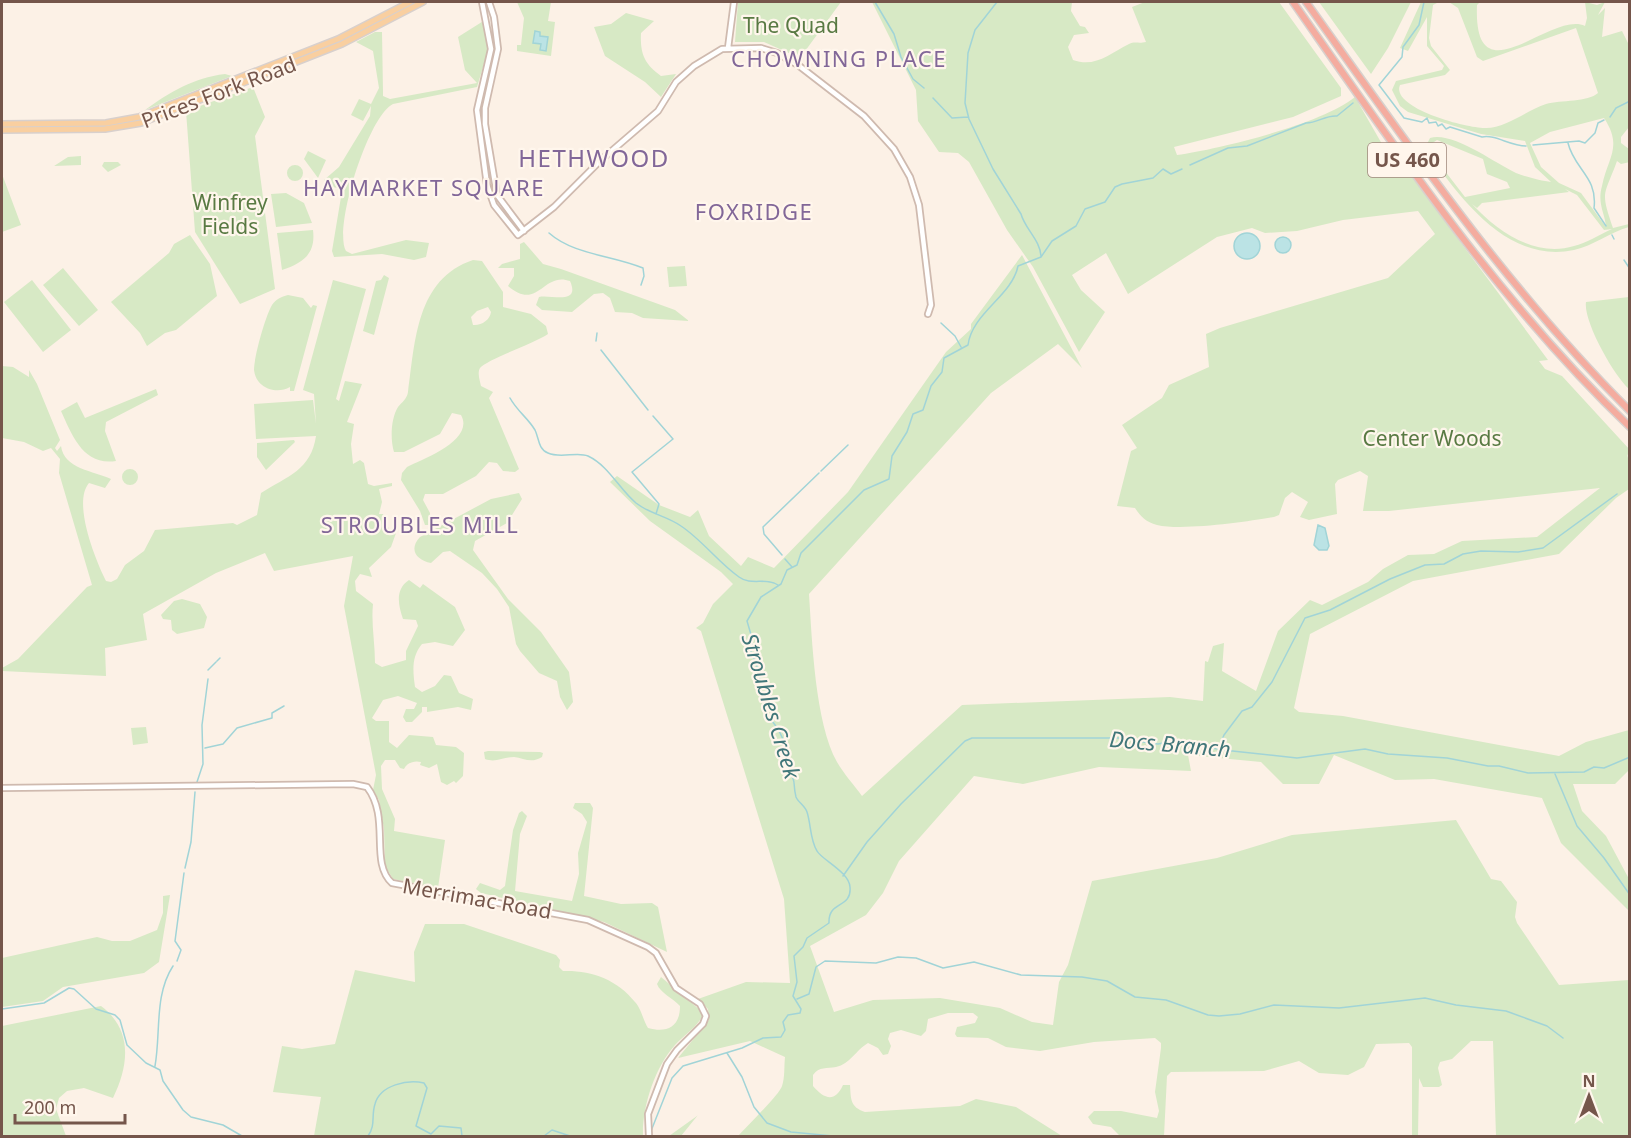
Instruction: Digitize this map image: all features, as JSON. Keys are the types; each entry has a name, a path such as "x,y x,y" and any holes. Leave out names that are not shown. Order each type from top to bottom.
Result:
{"highway":[{"name":"US 460","path":"1293,2 1480,259 1533,322 1629,427"},
{"name":"US 460","path":"1306,2 1490,253 1554,330 1629,411"},
{"path":"1610,392 1629,406"},
{"path":"1624,421 1629,432"}],"main road":[{"name":"Prices Fork Road","path":"2,124 106,123 143,116 338,39 410,2"},
{"name":"Prices Fork Road","path":"2,130 105,129 141,123 342,44 423,2"}],"street":[{"path":"482,2 491,49 477,110 487,185 494,205 518,236 554,207 600,161 658,111 680,77 713,52 728,48 761,48 791,60 864,116 891,144 910,177 919,205 931,304 928,314"},
{"path":"489,2 498,49 485,108 485,124 497,195 524,231"},
{"path":"728,48 734,2"},
{"name":"Merrimac Road","path":"2,788 352,784 367,787 376,804 381,826 381,870 392,883 564,915 603,926 656,953 676,988 704,1010 706,1016 703,1024 677,1050 667,1064 651,1102 648,1134"}],"green space":[{"path":"517,2 551,2 548,21 555,22 551,56 517,51 517,45 521,45 524,18"},
{"name":"The Quad","path":"738,2 841,2 800,58 764,42 735,42"},
{"name":"Center Woods","path":"872,2 1072,2 1071,11 1080,26 1085,27 1089,33 1074,35 1068,47 1073,60 1088,62 1102,59 1131,43 1146,42 1132,7 1145,2 1279,2 1341,88 1341,96 1293,117 1174,147 1177,155 1244,141 1296,126 1340,107 1355,97 1382,144 1404,166 1548,360 1539,361 1545,369 1562,376 1630,450 1629,457 1627,454 1629,489 1616,498 1559,554 1413,581 1310,634 1294,708 1299,712 1343,716 1559,756 1586,742 1629,730 1629,770 1615,784 1573,784 1582,811 1606,836 1629,879 1630,912 1561,843 1542,798 1434,779 1395,780 1334,755 1319,784 1283,784 1261,762 1188,755 1191,771 1099,767 1023,784 974,776 899,861 883,893 866,915 810,946 834,1012 873,1000 940,998 1000,1008 1032,1022 1053,1025 1059,982 1068,965 1092,881 1217,858 1292,835 1456,820 1491,879 1501,881 1517,902 1515,917 1517,923 1559,985 1629,980 1629,1136 1496,1136 1493,1041 1471,1041 1452,1059 1440,1062 1438,1068 1442,1085 1439,1087 1423,1087 1419,1078 1418,1136 1412,1136 1412,1047 1409,1043 1376,1044 1364,1067 1348,1075 1319,1073 1299,1061 1264,1071 1171,1072 1167,1076 1164,1136 1120,1136 1111,1127 1093,1124 1088,1117 1094,1111 1121,1111 1157,1118 1159,1111 1155,1092 1161,1043 1155,1038 1094,1042 1040,1051 1006,1047 988,1038 957,1037 955,1034 957,1027 975,1023 978,1017 973,1013 948,1013 928,1019 926,1031 921,1036 901,1030 890,1033 888,1039 891,1046 888,1054 883,1055 878,1048 868,1043 845,1063 821,1069 813,1075 813,1086 825,1096 833,1097 843,1085 850,1085 854,1105 865,1112 960,1106 976,1099 1016,1107 1062,1136 738,1136 780,1090 784,1079 785,1057 750,1041 678,1058 709,1020 708,1009 698,999 746,982 790,983 784,899 701,631 696,628 703,623 713,604 733,584 721,572 650,521 610,482 617,476 659,505 690,517 698,510 709,536 741,566 748,557 774,568 848,492 946,352 971,329 971,324 1022,255 1082,368 1058,344 991,393 809,594 816,681 824,726 837,762 862,796 962,705 1170,697 1203,701 1205,661 1208,662 1213,646 1224,643 1222,671 1256,691 1278,631 1310,600 1322,605 1368,582 1383,569 1408,555 1434,554 1462,541 1537,537 1600,488 1389,511 1363,511 1368,476 1360,471 1338,480 1335,484 1337,514 1309,520 1300,517 1308,502 1292,492 1285,498 1279,515 1215,525 1168,527 1157,525 1144,519 1135,508 1117,506 1131,451 1137,448 1122,425 1162,398 1169,385 1209,367 1206,334 1388,278 1435,234 1418,211 1343,220 1297,231 1265,233 1252,228 1217,237 1128,294 1106,253 1072,275 1081,290 1105,312 1079,352 1033,267 1007,230 969,162 958,153 939,152 918,121 916,90"},
{"path":"1319,2 1411,2 1388,48 1371,74"},
{"path":"1421,2 1439,2 1433,5 1429,38 1431,46 1450,70 1445,75 1400,85 1400,93 1407,102 1433,116 1464,125 1494,127 1546,104 1581,99 1598,93 1576,28 1483,61 1477,57 1458,8 1449,2 1480,2 1477,5 1479,33 1487,47 1500,50 1517,46 1570,24 1585,26 1587,18 1585,2 1597,5 1605,2 1598,15 1605,8 1602,37 1622,31 1629,45 1629,127 1621,137 1621,143 1629,149 1630,162 1621,164 1617,161 1605,200 1613,228 1629,224 1629,227 1581,248 1550,252 1528,247 1508,238 1489,224 1455,190 1428,153 1426,146 1430,138 1439,137 1461,143 1516,173 1551,182 1535,167 1525,141 1481,134 1408,112 1400,106 1392,90 1396,81 1442,70 1444,66 1427,46 1427,17 1408,51 1400,48","holes":["1604,118 1610,128 1613,145 1601,192 1606,227 1581,193 1559,183 1541,167 1530,143 1550,132","1437,140 1483,159 1487,174 1507,182 1510,188 1465,197 1431,153 1431,144","1565,189 1577,195 1604,230 1612,229 1574,246 1559,249 1545,248 1518,240 1493,224 1472,204 1477,208 1482,203 1569,192"]},
{"path":"626,13 654,21 641,33 644,58 661,76 676,74 661,97 645,82 605,56 594,27 611,24"},
{"path":"485,20 489,47 477,87 393,104 383,113 373,129 355,174 349,198 344,220 343,239 346,251 352,254 406,240 429,243 426,257 414,260 382,254 334,257 332,251 341,197 337,188 326,185 324,180 339,167 370,116 371,106 363,121 351,115 359,99 371,104 379,88 373,51 356,42 375,32 382,32 383,96 390,99 477,83 465,70 458,37"},
{"path":"225,74 232,76 145,110 182,87"},
{"name":"Winfrey Fields","path":"253,87 265,117 255,136 275,289 240,304 195,232 186,111"},
{"path":"308,151 326,160 318,178 304,159"},
{"path":"81,156 81,165 54,166 68,157"},
{"path":"104,162 118,162 121,165 108,172 102,166"},
{"path":"295,165 303,173 295,181 287,173"},
{"path":"2,174 21,225 2,232"},
{"path":"286,193 304,203 312,223 276,227 271,194"},
{"path":"313,230 310,251 302,261 282,270 277,233"},
{"path":"190,235 210,264 217,296 176,330 165,333 147,346 140,333 111,302 169,253 174,244"},
{"path":"524,242 543,264 675,310 689,321 643,318 632,313 615,312 610,298 603,293 594,294 572,312 542,310 536,305 539,297 568,296 572,289 570,281 561,279 553,281 527,295 518,293 508,286 514,276 514,268 498,268 502,264 520,259 520,244"},
{"path":"473,260 482,261 503,292 503,307 531,314 546,326 548,334 491,361 479,370 481,386 493,392 489,398 519,469 515,472 503,471 497,463 489,462 476,476 443,494 425,494 423,500 430,513 429,525 425,525 420,511 401,480 402,473 407,467 435,454 455,440 461,433 463,424 461,415 452,413 440,434 404,452 394,452 392,429 398,407 407,394 422,314 429,297 454,269","holes":["488,307 491,312 485,322 473,325 471,317 477,311"]},
{"path":"685,266 687,286 669,287 667,267"},
{"path":"63,268 98,310 79,326 43,285"},
{"path":"384,275 389,278 374,335 363,331 376,281 381,280"},
{"path":"32,280 71,330 43,352 4,302"},
{"path":"333,280 366,289 336,399 339,401 345,381 362,384 347,422 354,424 351,444 353,464 360,460 364,463 368,484 374,486 392,483 392,486 379,489 382,502 379,514 383,514 391,534 396,533 391,547 369,568 372,577 360,574 355,581 356,591 373,604 375,663 382,667 406,660 406,651 418,626 416,620 403,619 400,608 401,588 409,580 420,588 423,584 455,607 465,630 453,646 435,642 422,644 414,659 414,676 415,687 422,692 435,686 444,675 451,676 459,693 473,699 471,710 458,707 427,712 427,707 422,707 422,712 412,722 406,722 403,717 406,709 414,709 417,703 398,696 383,700 372,718 376,721 389,721 389,742 397,748 409,735 433,737 436,745 456,747 464,753 463,776 456,783 454,781 447,785 441,782 437,764 429,768 420,765 421,762 413,762 404,769 400,768 395,760 385,760 381,766 382,789 395,819 394,831 445,840 438,888 393,879 385,866 384,829 379,800 373,790 376,775 344,606 353,556 274,571 265,553 216,573 143,614 147,640 105,648 106,676 2,671 2,668 18,659 87,587 92,585 59,473 60,459 51,448 43,451 24,442 2,438 2,366 13,367 29,377 29,370 60,440 55,448 57,451 61,446 63,454 74,464 111,479 105,488 89,483 84,492 83,504 87,532 97,560 106,581 111,582 117,579 125,565 144,551 155,530 233,523 237,525 257,515 261,493 297,471 304,464 313,448 316,436 256,439 254,404 313,400 316,424 314,394 303,390"},
{"path":"288,295 303,298 311,308 313,305 317,306 294,391 290,391 290,387 279,390 268,388 258,381 254,370 263,327 269,311 275,301"},
{"path":"1630,297 1629,389 1616,373 1594,334 1586,311 1586,302"},
{"path":"156,389 158,395 106,422 105,431 116,461 95,459 87,454 75,439 61,411 77,402 85,418"},
{"path":"294,440 295,442 266,470 257,457 257,443"},
{"path":"130,469 136,471 138,477 136,483 130,485 124,483 122,477 124,471"},
{"path":"519,493 522,499 507,523 475,541 473,550 508,599 541,632 569,672 573,702 567,710 560,697 557,681 539,673 520,651 516,644 509,607 482,573 450,551 443,552 431,563 418,557 415,550 416,542 420,537 491,499"},
{"path":"182,599 200,604 207,617 204,628 177,634 172,630 171,620 163,619 161,615 174,601"},
{"path":"146,727 148,743 133,745 131,728"},
{"path":"484,752 543,753 542,757 534,760 514,757 493,760 485,759"},
{"path":"575,803 590,803 593,808 584,896 621,904 652,903 658,907 667,952 604,922 481,893 476,889 480,883 500,890 505,886 513,830 519,813 522,811 527,816 520,834 515,891 572,901 579,874 578,853 587,822 582,814 573,808"},
{"path":"170,895 159,962 144,973 63,987 43,1001 2,1007 2,958 97,937 112,941 130,941 157,930 163,913 163,896"},
{"path":"425,924 464,924 556,955 560,960 559,967 563,971 593,974 620,987 637,1005 648,1028 666,1029 675,1024 678,1019 680,1006 657,984 661,977 700,1010 703,1014 701,1018 675,1045 661,1064 647,1100 643,1136 314,1136 321,1097 273,1092 282,1046 302,1049 335,1044 355,970 415,982 414,952"},
{"path":"101,1006 119,1026 125,1049 125,1061 113,1098 84,1088 67,1091 59,1098 56,1109 66,1136 2,1136 2,1026"},
{"path":"697,1116 681,1136 669,1136"}],"water":[{"path":"535,31 540,32 540,36 548,37 546,51 540,50 541,44 533,43"},
{"path":"1247,233 1256,237 1260,246 1256,255 1247,259 1238,255 1234,246 1238,237"},
{"path":"1280,237 1286,237 1291,245 1289,251 1280,253 1275,248 1275,242"},
{"path":"1318,525 1325,528 1329,546 1327,550 1319,550 1314,545"}],"waterway":[{"path":"875,2 894,34 901,57 913,79 924,88"},
{"path":"997,2 975,30 968,53 965,103 969,119 993,169 1036,240 1041,257"},
{"path":"1424,2 1419,25 1403,47 1402,57 1379,85 1404,118 1422,122 1427,118 1429,123 1436,122 1438,126 1442,124 1446,129 1450,127 1482,137 1492,137 1526,146"},
{"path":"933,98 952,118 968,117"},
{"path":"1610,117 1616,108 1630,101"},
{"name":"Stroubles Creek","path":"1190,165 1228,148 1247,146 1306,123 1337,116 1353,103"},
{"path":"1533,145 1579,141 1585,143 1595,133 1598,123 1604,120"},
{"path":"1568,143 1575,160 1592,188 1594,208 1606,226"},
{"name":"Stroubles Creek","path":"651,1131 672,1078 683,1066 742,1048 763,1038 781,1037 785,1030 783,1022 788,1015 800,1013 801,1009 793,996 797,982 794,956 803,947 807,938 829,923 832,911 850,894 850,887 845,876 817,851 807,812 796,797 793,780 786,768 787,755 784,743 772,721 774,710 770,693 761,684 756,662 751,654 752,638 747,621 761,597 781,584 787,570 797,565 801,553 864,490 889,479 892,456 907,432 913,414 923,410 931,386 942,372 944,358 968,345 977,323 1008,286 1018,266 1041,257 1052,241 1076,226 1085,209 1105,202 1115,187 1153,178 1163,169 1171,174 1182,169"},
{"path":"549,233 570,246 643,268 644,276 641,285"},
{"path":"1612,235 1614,239"},
{"path":"1624,260 1630,269"},
{"path":"941,323 955,336 961,347"},
{"path":"596,341 597,333"},
{"path":"601,350 648,410"},
{"path":"510,398 532,426 545,451 553,455 579,454 595,460 636,503 681,526 739,577 748,581 778,585"},
{"path":"653,416 673,439 632,472 659,504 656,514"},
{"path":"821,471 848,445"},
{"path":"782,555 764,534 763,527 819,473"},
{"path":"1219,747 1224,735 1242,711 1252,707 1272,682 1305,618 1330,610 1390,579 1425,565 1444,564 1463,554 1481,551 1518,552 1543,548 1617,494"},
{"path":"785,559 792,567"},
{"path":"217,661 220,658"},
{"path":"208,670 216,662"},
{"path":"197,782 203,764 202,725 208,679"},
{"path":"205,748 223,744 237,728 272,718 272,713 284,706"},
{"name":"Docs Branch","path":"843,876 867,842 901,804 965,741 972,738 1128,738 1158,744 1174,741 1223,750 1297,758 1365,749 1388,754 1447,758 1528,773 1584,772 1594,767 1604,768 1630,757"},
{"path":"1555,774 1577,826 1604,858 1630,895"},
{"path":"185,868 191,842 195,792"},
{"path":"177,961 181,950 175,941 184,873"},
{"path":"797,999 809,994 816,967 825,961 876,963 898,957 916,958 943,968 974,962 1021,975 1082,977 1107,981 1135,997 1166,1000 1208,1015 1219,1016 1240,1014 1274,1005 1339,1008 1425,998 1456,1005 1506,1011 1547,1026 1563,1038"},
{"path":"155,1066 163,989 173,966"},
{"name":"Stroubles Creek","path":"2,1009 44,1003 69,988 74,989 96,1009 115,1015 120,1020 127,1045 146,1063 160,1070 163,1081 183,1110 191,1117 223,1125 242,1136"},
{"path":"727,1053 742,1077 754,1107 767,1123 791,1132 833,1136"},
{"name":"Stroubles Creek","path":"368,1136 372,1128 374,1108 378,1097 388,1088 410,1082 424,1083 427,1088 416,1126 431,1134 439,1126 461,1128 462,1136"},
{"name":"Stroubles Creek","path":"544,1136 552,1130 570,1136"}],"district":[{"name":"CHOWNING PLACE","path":"839,59"},
{"name":"HETHWOOD","path":"594,159"},
{"name":"HAYMARKET SQUARE","path":"424,188"},
{"name":"FOXRIDGE","path":"754,212"},
{"name":"STROUBLES MILL","path":"420,525"}]}
